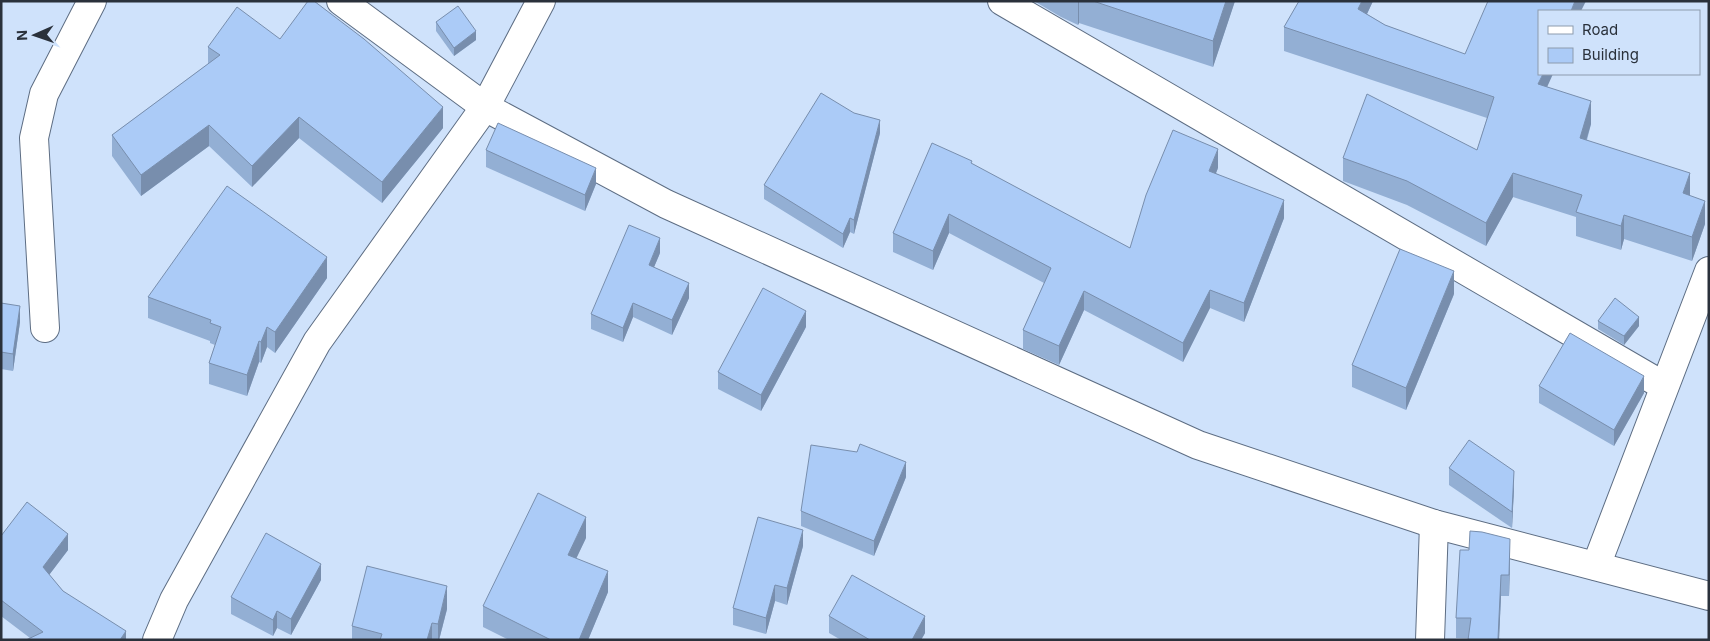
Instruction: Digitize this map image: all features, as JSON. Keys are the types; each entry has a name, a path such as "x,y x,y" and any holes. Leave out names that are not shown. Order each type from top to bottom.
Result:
{"street":[{"path":"45,328 34,138 44,94 92,1"},
{"path":"341,1 485,107 666,204 1198,445 1434,524 1709,596"},
{"path":"157,640 174,600 317,342 485,107 541,1"},
{"path":"1002,1 1664,386"},
{"path":"1596,566 1709,271"},
{"path":"1430,640 1434,524"}],"building":[{"path":"308,1 314,1 364,39 443,107 382,182 299,117 252,166 209,125 141,175 112,135 220,55 208,47 237,7 280,39"},
{"path":"1093,1 1226,1 1213,41"},
{"path":"1299,1 1362,1 1358,9 1385,25 1465,54 1488,1 1575,1 1571,10 1538,10 1538,75 1542,75 1538,84 1591,101 1580,138 1690,173 1683,193 1705,201 1692,237 1624,215 1621,226 1576,212 1582,195 1513,173 1486,223 1407,181 1343,158 1367,94 1477,150 1494,97 1284,27"},
{"path":"458,6 476,31 454,48 436,22"},
{"path":"821,93 854,113 880,120 854,220 850,218 843,234 764,185"},
{"path":"498,123 596,168 585,195 486,150"},
{"path":"1173,130 1218,149 1209,171 1284,200 1244,303 1210,290 1183,343 1084,291 1059,346 1023,330 1051,268 949,214 933,251 893,233 932,143 972,161 971,163 1130,248 1146,195"},
{"path":"227,186 327,257 275,332 267,327 261,342 259,341 247,375 209,363 221,327 210,323 211,320 148,297"},
{"path":"629,225 660,238 649,265 689,283 672,320 633,303 623,328 591,314"},
{"path":"1400,249 1454,271 1406,388 1352,365"},
{"path":"763,288 806,311 761,395 718,372"},
{"path":"1615,298 1639,317 1624,336 1598,321"},
{"path":"1,303 20,306 13,354 1,352"},
{"path":"1570,333 1644,376 1614,430 1539,386"},
{"path":"1469,440 1514,471 1512,512 1449,468"},
{"path":"860,444 906,462 874,541 801,511 811,445 857,452"},
{"path":"538,493 586,517 568,555 608,571 579,640 551,640 483,606"},
{"path":"27,502 68,534 43,567 63,591 126,631 120,640 26,640 43,632 1,600 1,536"},
{"path":"758,517 803,530 787,588 775,585 766,618 733,608"},
{"path":"1470,531 1510,539 1509,575 1501,575 1498,639 1504,640 1468,640 1471,618 1456,618 1460,550 1469,550"},
{"path":"266,533 321,564 291,619 277,611 273,620 231,597"},
{"path":"367,566 447,586 438,624 432,623 427,640 380,640 382,634 352,626"},
{"path":"852,575 925,616 912,640 870,640 829,616"}]}
